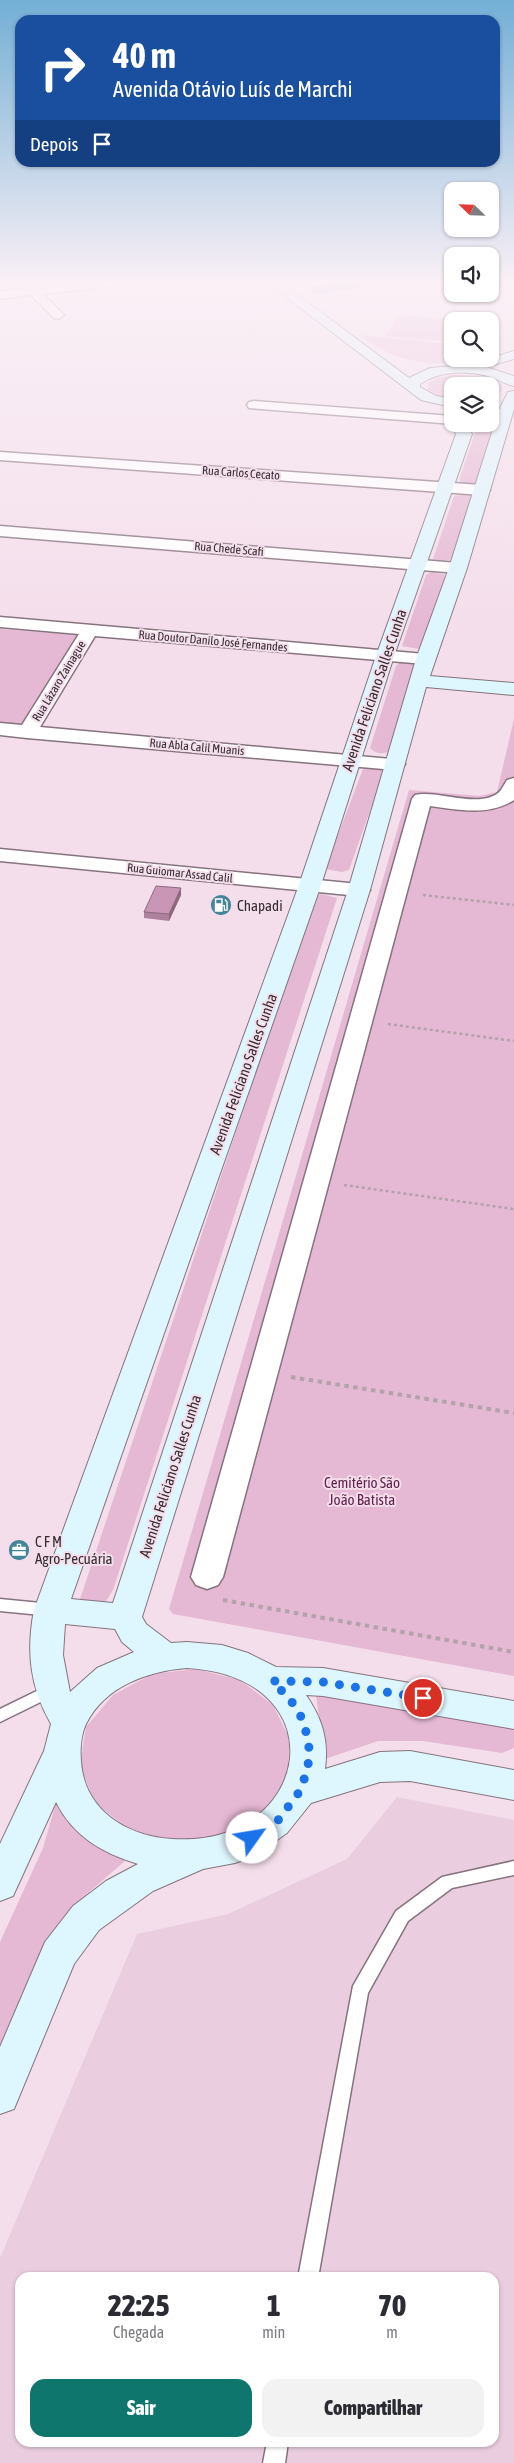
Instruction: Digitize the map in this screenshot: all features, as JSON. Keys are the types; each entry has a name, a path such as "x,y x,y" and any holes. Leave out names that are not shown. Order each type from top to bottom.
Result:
{"main road":[{"path":"423,396 444,401"},
{"name":"Avenida Feliciano Salles Cunha","path":"125,1617 359,890 422,670 458,568 506,410 508,396"},
{"path":"428,398 444,413"},
{"name":"Avenida Feliciano Salles Cunha","path":"66,1737 51,1690 45,1652 51,1610 310,886 385,656 464,434 463,432"},
{"path":"422,670 514,689"},
{"path":"51,1610 125,1617 134,1633 164,1656"},
{"path":"0,1885 81,1704 97,1688 116,1674 138,1663 164,1656 194,1654 224,1658 250,1668 272,1681 290,1699 303,1720 307,1736 308,1768 300,1791 276,1823 239,1846 195,1856 140,1880 86,1918 59,1954 0,2095"},
{"path":"272,1681 332,1683 514,1715"},
{"path":"66,1737 66,1784 83,1815 113,1840 152,1854 195,1856"},
{"path":"300,1791 380,1767 410,1766 514,1785"}],"street":[{"path":"254,405 444,419"},
{"name":"Rua Carlos Cecato","path":"0,456 482,490"},
{"name":"Rua Chede Scafi","path":"0,531 458,568"},
{"name":"Rua Doutor Danilo José Fernandes","path":"0,622 385,656 422,670"},
{"name":"Rua Lázaro Zainague","path":"27,732 90,630"},
{"name":"Rua Abla Calil Muanis","path":"0,729 395,764"},
{"path":"207,1577 422,799 489,804 508,797 512,793 514,784"},
{"name":"Rua Guiomar Assad Calil","path":"0,855 359,890"}],"lane":[{"path":"0,1605 51,1610"},
{"path":"0,1716 51,1690"},
{"path":"309,2272 359,1992 402,1916 448,1882 514,1868"},
{"path":"274,2463 277,2447"}],"path":[{"path":"396,892 514,905"},
{"path":"360,1021 514,1041"},
{"path":"316,1181 514,1209"},
{"path":"264,1373 514,1413"},
{"path":"207,1577 210,1590 220,1599 514,1652"}],"shaded area":[{"path":"397,1797 514,1820 514,2463 0,2463 0,2258 137,1934 228,1914 347,1859"}],"green space":[{"path":"492,432 479,483 464,484 459,480 475,433"},
{"path":"466,494 472,496 454,559 441,561 433,559 454,496"},
{"path":"432,572 446,575 423,644 419,649 402,646 426,575"},
{"path":"0,629 77,635 21,726 0,724"},
{"path":"410,662 417,664 389,752 377,752 370,748 396,666 399,663"},
{"name":"Cemitério São João Batista","path":"514,719 514,1676 173,1614 169,1609 409,790 480,796 497,792"},
{"path":"376,767 384,771 349,870 342,872 325,869 363,769"},
{"path":"321,894 337,898 113,1590 106,1601 93,1603 80,1599 314,898"},
{"path":"196,1669 240,1680 273,1705 290,1740 287,1778 263,1813 222,1835 174,1842 128,1829 94,1802 80,1765 86,1727 113,1695 152,1674"},
{"path":"315,1688 514,1728 514,1748 502,1753 423,1741 378,1741 325,1759"},
{"path":"56,1803 65,1815 125,1861 82,1898 43,1953 0,2053 0,1942 43,1848"}],"building":[{"path":"156,886 181,888 169,914 144,912"}],"place":[{"name":"Chapadi","path":"221,905"},
{"name":"C F M Agro-Pecuária","path":"19,1550"}],"route":[{"path":"252,1838 276,1823 300,1791 308,1768 309,1744 303,1720 290,1699 272,1681 323,1682 423,1698"}]}
